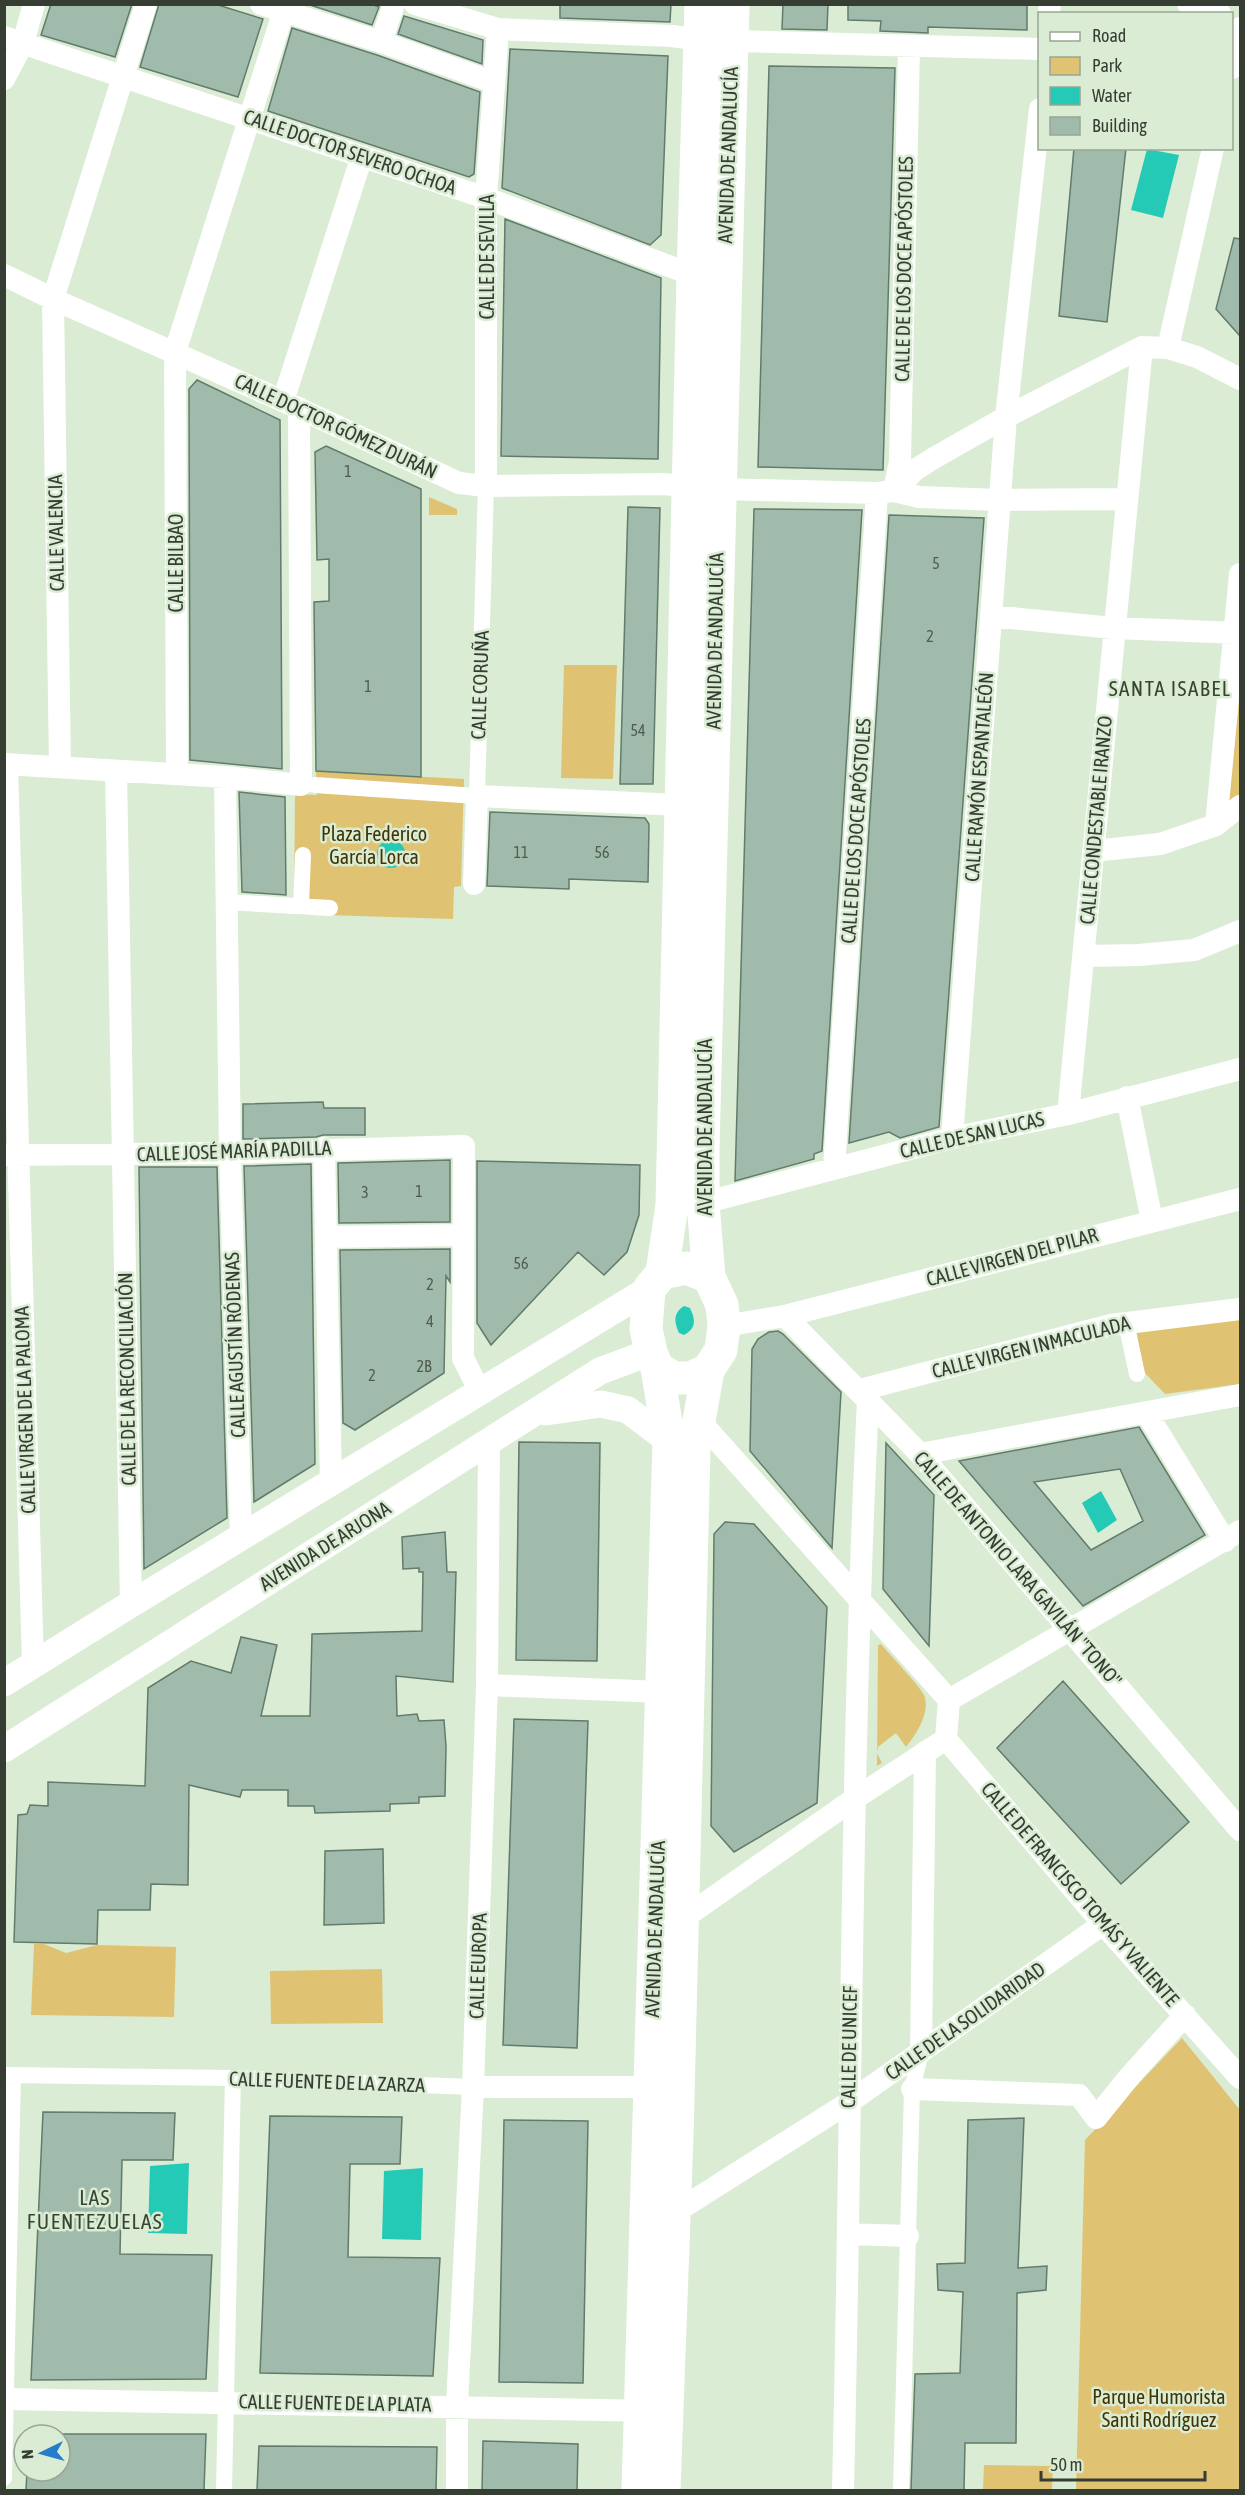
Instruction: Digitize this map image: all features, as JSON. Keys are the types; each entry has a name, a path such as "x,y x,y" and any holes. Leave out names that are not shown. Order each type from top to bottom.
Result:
{"main road":[{"name":"AVENIDA DE ANDALUCÍA","path":"701,4 716,40 703,488 703,1203 709,1277"},
{"name":"AVENIDA DE ANDALUCÍA","path":"656,1281 672,1205 680,804 703,488 693,274 716,40 733,4"},
{"path":"686,1268 709,1277 722,1305 724,1326 721,1350 708,1370 690,1378 674,1378 654,1360 646,1329 656,1281 686,1268"},
{"name":"AVENIDA DE ANDALUCÍA","path":"654,1360 669,1441 650,2087 653,2411 664,2490"},
{"name":"AVENIDA DE ANDALUCÍA","path":"638,2490 653,2411 674,2213 694,1449 708,1370"}],"street":[{"path":"4,79 14,40 34,4"},
{"name":"CALLE VALENCIA","path":"60,767 53,299 146,4"},
{"path":"261,4 285,8 493,82"},
{"path":"381,42 394,4"},
{"path":"415,4 450,10 498,29 716,40 1038,49"},
{"path":"1188,4 1214,12"},
{"name":"CALLE BILBAO","path":"177,774 175,352 285,8"},
{"path":"1233,63 1240,28"},
{"name":"CALLE DE SEVILLA","path":"486,486 486,198 498,29"},
{"name":"CALLE DOCTOR SEVERO OCHOA","path":"14,40 486,198 693,274"},
{"name":"CALLE DE LOS DOCE APÓSTOLES","path":"834,1168 886,492 900,461 909,47"},
{"name":"CALLE RAMÓN ESPANTALEÓN","path":"952,1138 1006,417 1038,127"},
{"path":"1168,348 1213,150"},
{"path":"308,785 291,404 362,156"},
{"name":"CALLE DOCTOR GÓMEZ DURÁN","path":"4,275 53,299 291,404 459,483 486,486 662,484 703,488 886,492 919,497 999,500 1126,499"},
{"path":"886,492 915,470 1006,417 1142,347 1168,348 1197,357 1240,379"},
{"name":"CALLE CONDESTABLE IRANZO","path":"1068,1114 1113,628 1142,347"},
{"name":"CALLE CORUÑA","path":"474,884 486,486"},
{"path":"1216,825 1238,633 1240,574"},
{"path":"991,616 1113,628 1238,633"},
{"path":"6,764 225,777 477,796 680,804"},
{"name":"CALLE VIRGEN DE LA PALOMA","path":"6,764 11,1155 33,1665"},
{"name":"CALLE DE LA RECONCILIACIÓN","path":"116,771 131,1604"},
{"name":"CALLE AGUSTÍN RÓDENAS","path":"225,777 230,1153 241,1537"},
{"path":"1094,851 1160,844 1216,825 1240,806"},
{"path":"301,906 303,855"},
{"path":"226,902 330,908"},
{"path":"1083,956 1139,955 1194,950 1240,931"},
{"name":"CALLE DE SAN LUCAS","path":"703,1203 952,1138 1068,1114 1240,1069"},
{"path":"1127,1097 1152,1221"},
{"name":"CALLE JOSÉ MARÍA PADILLA","path":"11,1155 230,1153 324,1148 464,1146 463,1235"},
{"path":"324,1148 331,1482"},
{"name":"CALLE VIRGEN DEL PILAR","path":"724,1326 785,1316 1240,1199"},
{"path":"327,1237 463,1235 463,1358 480,1392"},
{"path":"4,1683 480,1392 656,1281"},
{"name":"CALLE VIRGEN INMACULADA","path":"864,1396 1126,1323 1240,1309"},
{"name":"CALLE DE ANTONIO LARA GAVILÁN \"TONO\"","path":"785,1316 920,1454 1240,1830"},
{"path":"1126,1323 1137,1374"},
{"name":"AVENIDA DE ARJONA","path":"4,1749 536,1414 600,1371 654,1360"},
{"path":"920,1454 1240,1395"},
{"name":"CALLE DE UNICEF","path":"843,2490 849,2234 848,2103 864,1396"},
{"path":"536,1414 601,1404 628,1410 669,1441"},
{"path":"949,1700 1233,1536 1146,1412"},
{"path":"681,1920 854,1799 946,1739 949,1700 699,1420"},
{"name":"CALLE EUROPA","path":"457,2490 457,2405 473,2087 487,1685 489,1442"},
{"path":"487,1685 662,1692"},
{"name":"CALLE DE FRANCISCO TOMÁS Y VALIENTE","path":"946,1739 1103,1924 1240,2078"},
{"path":"901,2490 912,2089 921,2052 925,1752"},
{"name":"CALLE DE LA SOLIDARIDAD","path":"674,2213 848,2103 1103,1924"},
{"path":"912,2089 1079,2095 1096,2118 1185,2015"},
{"path":"4,2478 9,2075"},
{"name":"CALLE FUENTE DE LA ZARZA","path":"9,2075 233,2078 473,2087 650,2087"},
{"path":"224,2490 233,2078"},
{"path":"849,2234 908,2236"},
{"name":"CALLE FUENTE DE LA PLATA","path":"6,2398 457,2405 653,2411"}],"green space":[{"path":"429,497 457,509 457,515 429,515"},
{"path":"1240,648 1240,796 1217,817"},
{"path":"564,665 617,665 613,779 561,778"},
{"name":"Plaza Federico García Lorca","path":"316,771 464,779 461,886 454,887 453,919 294,914 295,794 317,795"},
{"path":"1240,1315 1240,1384 1165,1394 1144,1372 1136,1330"},
{"path":"881,1644 921,1690 926,1709 918,1730 906,1747 896,1733 878,1747 877,1752 878,1645"},
{"path":"877,1753 882,1763 877,1766"},
{"path":"34,1944 44,1944 66,1953 97,1945 176,1947 174,2017 31,2015"},
{"path":"382,1969 383,2023 271,2024 270,1971"},
{"name":"Parque Humorista Santi Rodríguez","path":"1182,2038 1240,2110 1240,2490 1076,2490 1085,2140"},
{"path":"984,2465 1053,2466 1052,2490 983,2490"}],"water":[{"path":"1147,150 1179,155 1163,218 1131,210"},
{"path":"391,840 401,844 405,854 401,864 391,868 381,864 377,854 381,844"},
{"path":"684,1306 690,1308 694,1320 691,1330 684,1335 679,1333 675,1321 676,1315"},
{"path":"1101,1491 1117,1520 1098,1533 1082,1503"},
{"path":"189,2163 187,2234 148,2233 150,2166"},
{"path":"423,2168 421,2240 382,2239 384,2171"}],"building":[{"path":"51,4 132,4 115,57 41,35"},
{"path":"159,4 215,4 263,19 238,97 140,67"},
{"path":"307,4 371,4 379,7 372,25"},
{"path":"560,4 671,4 670,22 560,18"},
{"path":"783,4 828,4 827,30 782,29"},
{"path":"848,4 1027,4 1027,30 928,27 928,33 880,31 881,21 848,20"},
{"path":"404,16 483,40 482,64 398,34"},
{"path":"292,28 377,55 480,92 474,174 469,177 268,111"},
{"path":"510,49 668,56 661,235 650,245 502,188"},
{"path":"769,66 895,68 883,470 758,467"},
{"path":"1074,150 1126,150 1107,322 1059,316"},
{"path":"505,219 661,278 658,459 501,456"},
{"path":"1234,238 1240,239 1240,336 1216,309"},
{"path":"197,380 280,420 282,769 190,760 189,389"},
{"path":"326,446 421,489 421,777 316,771 314,602 329,601 329,559 317,560 315,452"},
{"path":"628,507 660,508 653,784 620,784"},
{"path":"754,509 862,510 822,1151 814,1154 814,1159 735,1181"},
{"path":"889,515 984,518 939,1127 900,1138 889,1132 849,1143"},
{"path":"239,792 285,797 286,895 242,892"},
{"path":"490,812 645,818 649,824 648,882 569,879 569,889 487,886"},
{"path":"323,1102 324,1108 365,1108 365,1135 243,1139 243,1104"},
{"path":"450,1160 450,1222 339,1223 338,1163"},
{"path":"477,1161 640,1165 639,1215 627,1252 604,1275 578,1252 491,1345 477,1323"},
{"path":"311,1164 315,1464 254,1502 244,1166"},
{"path":"139,1167 217,1167 227,1518 144,1569"},
{"path":"450,1249 450,1282 446,1276 444,1373 355,1430 343,1423 340,1250"},
{"path":"778,1331 841,1392 832,1548 750,1451 752,1349 758,1339 769,1332"},
{"path":"1139,1427 1205,1535 1083,1606 959,1461","holes":["1120,1469 1143,1521 1091,1550 1034,1482"]},
{"path":"519,1442 600,1443 597,1661 516,1660"},
{"path":"886,1443 934,1495 929,1646 883,1589"},
{"path":"725,1522 754,1524 827,1607 817,1803 734,1852 711,1826 714,1534"},
{"path":"445,1532 447,1572 456,1572 453,1682 396,1676 397,1716 417,1714 419,1721 444,1720 445,1796 419,1797 419,1803 390,1804 390,1811 315,1813 314,1806 288,1806 288,1790 242,1790 240,1797 189,1785 188,1885 151,1884 150,1910 98,1910 97,1944 14,1942 18,1815 27,1814 30,1805 48,1806 48,1782 145,1786 148,1688 191,1661 231,1673 241,1637 277,1645 261,1716 310,1716 312,1634 422,1631 423,1572 419,1572 419,1568 403,1569 402,1537"},
{"path":"1063,1681 1189,1822 1121,1884 997,1748"},
{"path":"514,1719 588,1721 577,2048 503,2045"},
{"path":"383,1849 384,1923 324,1925 325,1851"},
{"path":"43,2112 175,2113 173,2160 122,2160 120,2254 212,2255 206,2379 31,2380"},
{"path":"270,2116 402,2117 400,2164 350,2164 348,2257 440,2258 433,2376 260,2373"},
{"path":"1024,2118 1018,2268 1047,2266 1046,2290 1017,2293 1016,2443 965,2443 964,2490 911,2490 915,2374 960,2373 963,2292 938,2290 937,2264 965,2263 968,2120"},
{"path":"504,2120 588,2121 583,2383 499,2382"},
{"path":"72,2434 206,2434 204,2490 26,2490 26,2483 72,2483"},
{"path":"483,2441 578,2444 577,2490 482,2490"},
{"path":"259,2446 437,2447 436,2490 257,2490"}],"district":[{"name":"SANTA ISABEL","path":"1170,689"},
{"name":"LAS FUENTEZUELAS","path":"95,2210"}]}
